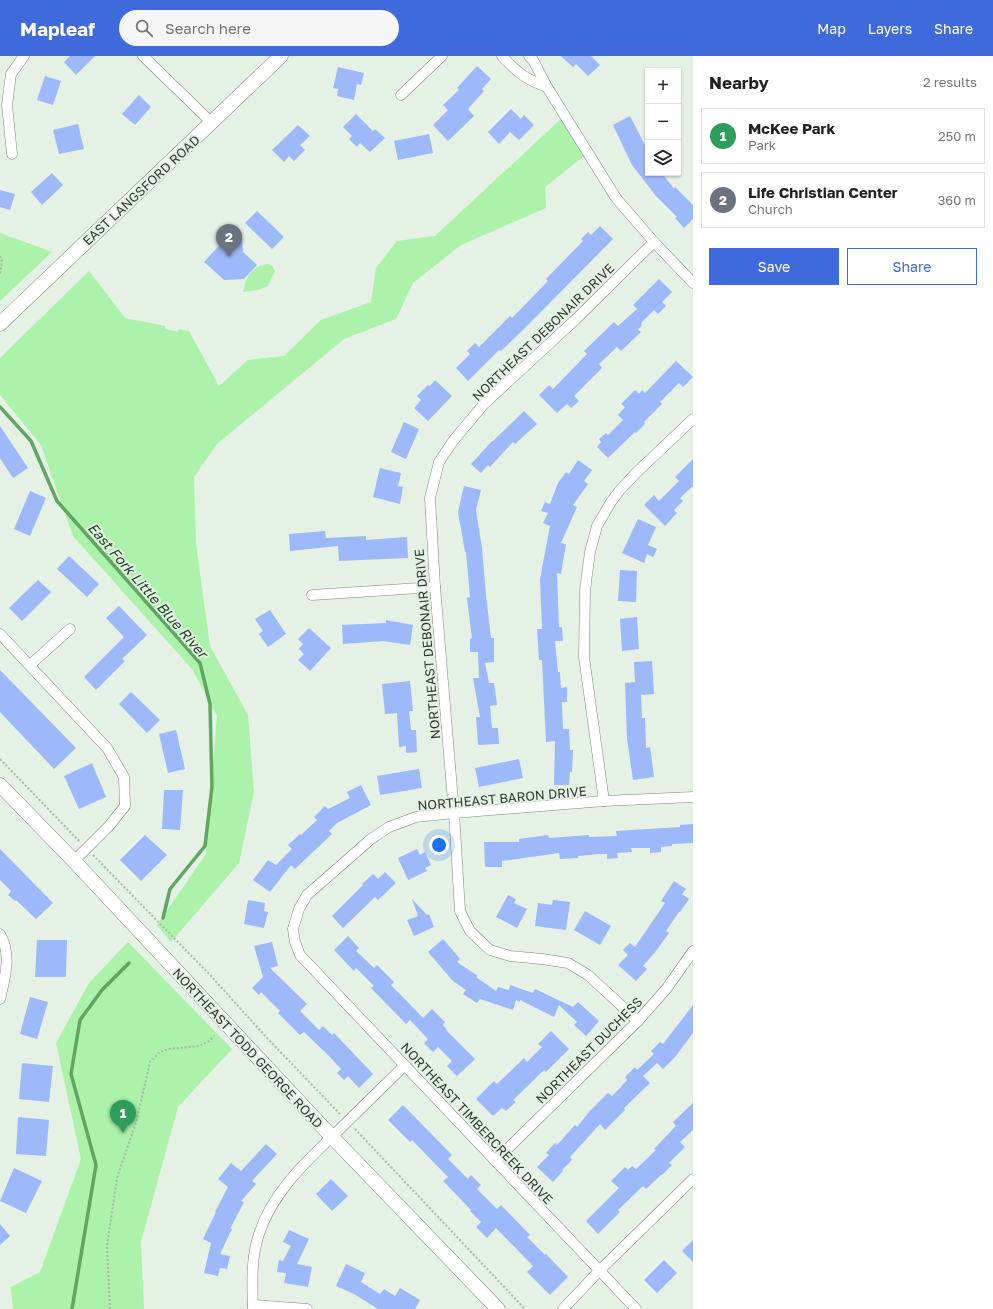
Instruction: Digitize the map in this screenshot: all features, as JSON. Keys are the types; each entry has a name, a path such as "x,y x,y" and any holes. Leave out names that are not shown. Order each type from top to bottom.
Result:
{"main road":[{"name":"EAST LANGSFORD ROAD","path":"0,324 281,56"},
{"name":"NORTHEAST TODD GEORGE ROAD","path":"0,785 74,861 332,1136 498,1309"}],"street":[{"path":"12,154 7,105 11,74 24,56"},
{"path":"143,56 212,123"},
{"path":"401,95 442,56"},
{"path":"502,56 518,73 532,82 547,87"},
{"path":"529,56 533,60 547,87 616,198 654,242 693,283"},
{"name":"NORTHEAST DEBONAIR DRIVE","path":"638,1021 588,975 568,963 510,956 490,950 470,931 460,911 454,813 435,587 430,498 439,462 453,441 484,404 575,320 654,242"},
{"path":"604,801 584,657 585,590 590,552 597,526 620,490 693,419"},
{"path":"312,595 435,587"},
{"path":"30,665 70,629"},
{"path":"0,634 107,748 124,777 125,806 109,826 74,861"},
{"name":"NORTHEAST BARON DRIVE","path":"300,955 295,942 293,929 299,909 307,895 319,883 389,827 416,818 454,813 604,801 693,797"},
{"path":"0,934 7,956 6,973 0,999"},
{"name":"NORTHEAST DUCHESS","path":"495,1161 638,1021 667,988 693,951"},
{"name":"NORTHEAST TIMBERCREEK DRIVE","path":"300,955 636,1309"},
{"path":"307,1309 253,1307 252,1265 259,1233 275,1200 301,1167 405,1065"},
{"path":"563,1309 599,1271 693,1179"}],"path":[{"path":"0,256 2,262 0,274"},
{"path":"0,759 211,976 261,1031 525,1309"},
{"path":"110,1309 107,1246 118,1178 137,1119 150,1062 160,1052 168,1049 199,1046 209,1041 214,1036"}],"green space":[{"path":"563,117 578,140 584,156 545,187 546,208 461,245 413,283 396,319 344,339 217,444 194,477 196,544 210,646 248,715 254,792 239,863 171,942 157,925 206,854 217,716 192,669 73,536 41,445 0,395 0,358 89,271 125,318 165,326 165,329 178,332 179,329 189,331 219,386 248,360 284,356 321,320 371,302 376,268 397,241 435,236"},
{"path":"0,233 52,252 0,301"},
{"path":"268,264 272,266 275,271 268,286 258,290 243,292 250,273 257,267"},
{"path":"128,942 232,1049 178,1107 141,1242 144,1309 13,1309 11,1287 40,1272 81,1159 56,1043 89,983"}],"building":[{"path":"70,56 95,56 76,75 64,62"},
{"path":"561,56 591,56 600,65 588,76 576,64 573,67"},
{"path":"477,66 491,79 482,89 484,91 468,109 474,116 448,141 433,125 448,110 443,105 459,90 457,88"},
{"path":"338,67 364,73 361,85 357,84 354,100 337,96 338,89 333,88"},
{"path":"45,76 61,81 53,105 37,100"},
{"path":"139,95 151,107 135,125 122,114"},
{"path":"511,109 521,119 524,115 534,125 519,140 510,132 499,144 488,132"},
{"path":"356,114 373,131 375,129 385,138 370,152 360,143 357,147 349,139 352,136 343,127"},
{"path":"630,116 645,145 645,176 664,176 674,189 675,187 693,205 693,219 684,228 675,218 677,217 656,196 632,165 613,125"},
{"path":"78,124 84,149 59,154 53,130"},
{"path":"298,125 310,136 300,145 305,150 294,161 289,156 284,162 272,150"},
{"path":"429,134 433,153 398,160 394,141"},
{"path":"52,173 63,185 42,205 31,192"},
{"path":"0,190 15,194 10,210 0,207"},
{"path":"257,211 284,237 272,249 245,223"},
{"path":"600,226 613,239 523,330 501,351 499,350 468,381 456,368 470,354 467,351 475,343 479,347 510,316 512,318 548,281 546,279 583,241 581,239 588,232 591,235"},
{"path":"242,235 243,252 257,265 244,279 224,280 204,262 228,236"},
{"path":"659,279 672,292 662,302 666,306 658,314 654,310 641,323 642,325 638,330 641,332 621,351 617,347 599,364 602,368 574,396 579,401 571,408 567,404 557,413 539,395 549,385 553,389 587,354 584,351 614,322 618,326 637,309 633,305"},
{"path":"676,361 693,377 683,387 679,383 660,402 662,404 644,422 645,424 608,458 597,447 601,442 599,439 606,433 608,435 623,420 618,415 625,407 621,404 635,390 639,394 642,390 645,393"},
{"path":"435,380 452,396 428,421 414,408 421,400 417,396"},
{"path":"524,411 537,424 515,444 513,442 490,467 488,465 481,473 471,464 492,441"},
{"path":"404,422 419,429 406,459 391,452"},
{"path":"0,426 28,468 13,478 0,458"},
{"path":"693,459 693,486 680,498 683,501 674,510 677,513 665,526 644,505 654,495 659,501 679,481 675,477"},
{"path":"578,460 592,470 584,481 588,484 573,505 577,507 561,543 566,544 561,574 557,573 559,627 562,627 563,641 555,641 561,688 567,687 567,702 562,702 563,729 569,729 570,750 573,750 572,772 570,772 569,785 554,785 555,741 546,742 542,660 539,660 537,629 542,629 540,579 550,526 543,523 548,513 541,511 545,502 550,504 558,483 566,472 569,474"},
{"path":"380,468 401,473 398,486 403,487 400,504 373,497"},
{"path":"464,486 481,490 476,510 482,548 491,638 494,638 494,662 485,663 489,683 494,683 497,705 490,706 492,728 498,728 499,744 478,745 476,717 480,717 473,678 479,678 478,652 470,652 470,639 472,638 467,598 470,597 466,552 458,512"},
{"path":"30,491 46,498 30,536 14,529"},
{"path":"638,519 656,527 648,545 657,549 653,557 647,554 644,563 622,553"},
{"path":"325,531 326,538 366,536 366,540 407,537 408,558 339,561 338,546 290,551 289,534"},
{"path":"69,556 99,584 87,597 57,569"},
{"path":"620,570 637,571 636,602 618,601"},
{"path":"38,580 51,592 22,621 9,608"},
{"path":"119,606 147,635 122,659 125,661 96,690 84,677 124,637 106,618"},
{"path":"270,610 286,634 268,647 259,634 263,631 255,619"},
{"path":"637,617 639,649 622,651 620,619"},
{"path":"386,620 413,625 410,645 383,641 343,644 342,625 386,623"},
{"path":"309,628 331,648 310,671 298,660 304,654 299,649 303,644 298,639"},
{"path":"652,661 654,694 641,695 642,718 645,718 646,748 650,747 654,777 633,780 627,739 625,683 635,682 634,662"},
{"path":"0,670 76,748 54,769 0,712"},
{"path":"410,681 413,711 409,711 411,730 416,730 417,752 406,753 406,746 399,747 397,713 385,714 382,684"},
{"path":"131,692 160,720 147,733 119,704"},
{"path":"176,730 185,769 168,773 159,734"},
{"path":"519,759 523,778 479,787 475,768"},
{"path":"92,763 106,797 79,809 64,776"},
{"path":"419,769 422,788 380,795 377,776"},
{"path":"361,785 371,805 337,823 329,831 332,834 295,869 291,865 270,892 253,880 268,860 276,865 292,849 288,845 317,820 314,817 325,806 328,809 350,798 347,792"},
{"path":"164,790 183,790 180,830 162,829"},
{"path":"693,824 693,843 672,844 672,846 661,847 661,852 650,853 650,848 631,848 632,852 617,853 618,858 607,859 607,854 599,854 578,856 578,858 560,859 559,853 502,861 502,867 485,867 484,842 519,842 519,839 548,835 549,838 589,835 589,837 617,836 616,831 680,827 680,825"},
{"path":"145,835 167,855 141,881 120,860"},
{"path":"0,849 53,903 36,919 16,900 15,901 8,895 11,891 0,880"},
{"path":"417,849 420,855 425,852 431,865 425,868 427,871 408,880 398,858"},
{"path":"385,872 396,883 378,900 375,897 343,928 332,916 373,874 378,879"},
{"path":"674,881 686,889 682,894 689,899 666,931 669,933 643,966 647,969 636,981 618,965 628,955 623,950 630,943 635,947 665,903 661,901"},
{"path":"508,895 516,899 514,903 527,909 517,928 496,917"},
{"path":"412,899 427,915 429,914 434,927 414,936 407,920 418,916"},
{"path":"248,900 265,903 264,911 268,912 264,928 244,924"},
{"path":"553,900 570,902 566,930 535,926 538,903 552,905"},
{"path":"585,911 611,926 600,945 574,930"},
{"path":"348,936 359,948 356,951 374,968 377,965 394,982 391,985 423,1018 432,1009 445,1022 443,1025 446,1030 475,1059 457,1076 447,1066 452,1061 438,1047 433,1052 424,1043 428,1039 410,1020 406,1024 371,988 374,986 356,968 354,971 334,950"},
{"path":"443,939 460,959 457,962 478,976 476,977 496,991 498,987 509,990 510,985 533,993 535,989 573,1007 578,1002 599,1021 586,1036 574,1025 577,1022 559,1005 554,1017 520,1000 520,1002 516,1000 513,1010 480,999 477,1003 463,994 466,990 453,981 428,952"},
{"path":"37,940 67,940 66,977 35,977"},
{"path":"272,942 278,966 270,968 307,1004 300,1011 319,1030 323,1026 332,1035 334,1033 373,1074 359,1088 348,1076 344,1080 337,1073 341,1069 329,1056 304,1032 300,1035 278,1013 280,1011 261,992 259,995 252,988 263,977 254,946"},
{"path":"30,997 48,1002 37,1039 20,1034"},
{"path":"693,1005 693,1033 675,1057 663,1069 657,1063 643,1076 650,1083 624,1108 625,1110 605,1130 600,1124 570,1157 572,1160 553,1182 537,1167 549,1155 546,1153 555,1143 557,1145 575,1125 577,1127 589,1112 608,1093 612,1096 627,1080 625,1077 635,1067 637,1070 654,1054 651,1051 660,1042 663,1044"},
{"path":"551,1031 569,1049 546,1072 544,1070 513,1100 516,1102 506,1111 502,1108 493,1116 476,1099 494,1081 497,1084 524,1058 527,1062 542,1047 538,1044"},
{"path":"22,1063 53,1066 49,1102 19,1099"},
{"path":"693,1103 693,1130 680,1142 685,1147 669,1163 672,1165 646,1189 643,1186 618,1210 620,1212 598,1234 586,1221 619,1188 611,1181 625,1167 628,1170 632,1166 636,1169 656,1150 654,1149 676,1126 673,1122"},
{"path":"403,1105 452,1155 448,1159 468,1179 471,1175 481,1185 477,1189 497,1209 501,1205 530,1235 527,1237 568,1277 550,1295 527,1272 533,1266 496,1228 487,1238 476,1227 481,1222 443,1181 448,1177 412,1140 410,1142 388,1120"},
{"path":"18,1117 49,1120 46,1156 16,1154"},
{"path":"266,1144 277,1154 252,1181 256,1184 241,1201 244,1202 230,1229 232,1229 220,1254 230,1256 227,1269 220,1268 218,1276 204,1273 211,1243 203,1239 228,1187 218,1179 231,1163 241,1171"},
{"path":"14,1168 42,1181 26,1213 0,1201"},
{"path":"331,1179 348,1196 332,1211 316,1194"},
{"path":"0,1224 10,1236 0,1245"},
{"path":"289,1230 309,1239 297,1264 312,1267 308,1287 284,1283 286,1273 277,1272 279,1260 283,1261 291,1246 283,1242"},
{"path":"693,1240 693,1262 682,1251"},
{"path":"664,1260 677,1273 657,1293 644,1280"},
{"path":"346,1264 365,1273 361,1282 380,1294 384,1289 395,1296 400,1288 420,1300 415,1309 378,1309 354,1294 336,1286"}],"waterway":[{"name":"East Fork Little Blue River","path":"0,407 31,441 57,501 200,663 210,704 212,787 205,846 170,889 163,918"},
{"name":"East Fork Little Blue River","path":"72,1309 96,1165 71,1074 80,1020 102,990 129,963"}],"place":[{"name":"Life Christian Center","path":"229,257"},
{"name":"McKee Park","path":"123,1133"}]}
